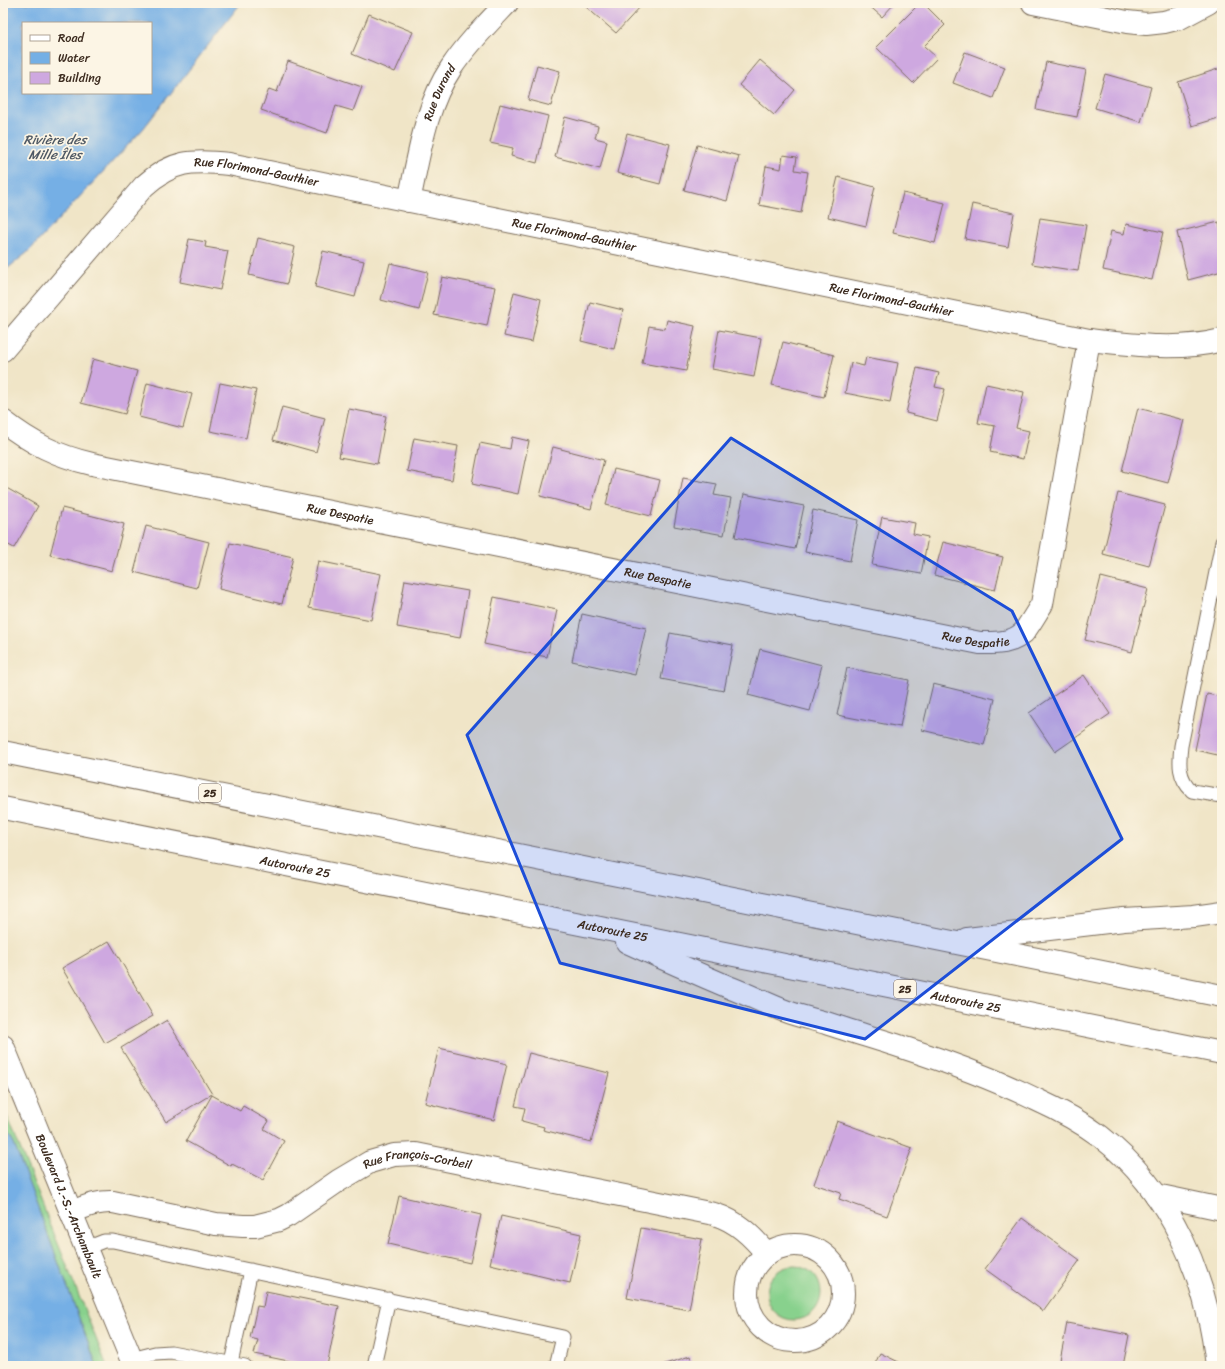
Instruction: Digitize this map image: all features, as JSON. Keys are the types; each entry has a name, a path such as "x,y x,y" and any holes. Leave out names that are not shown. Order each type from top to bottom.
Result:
{"main road":[{"name":"Rue Durand","path":"409,201 428,117 441,86 451,68 464,50 478,33 508,3"},
{"path":"1033,3 1127,22 1146,24 1180,18 1208,3"},
{"name":"Rue Florimond-Gauthier","path":"3,350 144,186 154,177 167,169 179,164 195,162 229,164 1089,340 1135,345 1174,346 1200,344 1222,340"},
{"name":"Rue Despatie","path":"3,421 28,439 56,454 72,460 980,643 997,643 1011,640 1023,633 1042,604 1089,340"},
{"name":"25","path":"3,752 1222,996"},
{"name":"Autoroute 25","path":"3,808 1222,1053"},
{"path":"948,941 1124,920 1194,916 1222,912"},
{"path":"588,925 785,1011 910,1049 971,1071 1022,1093 1076,1120 1099,1135 1117,1150 1132,1166 1156,1195 1173,1221 1193,1261 1211,1323 1217,1366"},
{"name":"Boulevard J.-S.-Archambault","path":"3,1046 133,1362"},
{"name":"Rue François-Corbeil","path":"71,1212 95,1203 113,1202 216,1224 255,1226 279,1220 289,1215 338,1181 370,1162 389,1156 416,1154 714,1214 732,1221 740,1227 767,1254"},
{"path":"1156,1195 1222,1209"},
{"path":"798,1245 814,1248 828,1257 838,1270 843,1286 843,1302 837,1317 828,1329 814,1337 799,1341 784,1340 769,1333 758,1323 750,1310 747,1294 749,1279 756,1265 767,1254 782,1247 798,1245"}],"lane":[{"path":"1222,542 1182,738 1179,760 1182,779 1192,790 1222,796"},
{"path":"86,1248 104,1241 113,1241 563,1337 556,1366"},
{"path":"231,1363 251,1270"},
{"path":"374,1366 389,1300"},
{"path":"133,1362 155,1353 171,1352 245,1366"}],"highlighted area":[{"path":"731,438 1012,611 1122,839 865,1039 560,963 467,735"}],"green space":[{"path":"3,1106 107,1366 97,1366 14,1144 3,1125"},
{"path":"794,1266 804,1268 813,1274 819,1283 821,1293 819,1303 813,1312 804,1318 794,1320 784,1318 775,1312 769,1303 767,1293 769,1283 775,1274 784,1268"}],"water":[{"name":"Rivière des Mille Îles","path":"3,3 241,3 143,129 28,252 3,272"},
{"path":"3,1125 14,1144 97,1366 3,1366"}],"building":[{"path":"588,3 639,3 642,5 616,33 585,6"},
{"path":"866,3 895,3 882,17"},
{"path":"920,3 923,3 945,25 924,46 937,58 913,83 876,47"},
{"path":"369,14 413,32 395,72 352,54"},
{"path":"965,52 1005,67 993,98 953,83"},
{"path":"760,60 795,90 774,115 739,85"},
{"path":"288,61 362,87 353,111 336,106 327,133 261,110 269,89 277,92"},
{"path":"1046,62 1086,70 1077,117 1036,109"},
{"path":"537,65 560,71 551,106 528,100"},
{"path":"1221,68 1222,117 1192,126 1178,82"},
{"path":"1105,74 1151,87 1141,122 1095,108"},
{"path":"500,104 548,116 537,163 511,156 513,148 490,143"},
{"path":"565,117 598,126 595,138 607,141 600,169 555,157"},
{"path":"627,133 670,144 660,184 617,173"},
{"path":"697,145 739,156 727,201 684,190"},
{"path":"783,155 797,157 795,170 808,172 801,213 759,205 766,166 781,169"},
{"path":"838,177 875,187 866,226 828,217"},
{"path":"903,193 945,203 935,243 893,233"},
{"path":"972,204 1014,213 1008,247 965,239"},
{"path":"1040,218 1086,225 1078,271 1032,264"},
{"path":"1219,222 1222,237 1222,271 1188,280 1177,232"},
{"path":"1126,224 1163,232 1152,280 1103,270 1111,231 1124,234"},
{"path":"258,238 295,247 287,284 249,275"},
{"path":"189,239 206,242 205,247 228,251 220,290 180,282"},
{"path":"323,251 364,261 355,297 315,287"},
{"path":"390,263 428,272 419,310 381,300"},
{"path":"442,277 495,287 487,326 434,315"},
{"path":"514,292 541,299 532,342 504,336"},
{"path":"590,302 623,310 614,349 581,341"},
{"path":"667,320 695,326 686,371 642,363 649,326 665,329"},
{"path":"719,330 761,338 754,377 712,369"},
{"path":"783,342 834,355 824,397 772,385"},
{"path":"866,357 898,363 890,402 845,393 851,363 864,366"},
{"path":"93,359 137,371 125,414 81,403"},
{"path":"917,368 939,373 935,387 945,389 937,421 906,413"},
{"path":"147,383 192,394 183,428 139,417"},
{"path":"220,383 256,390 246,438 210,431"},
{"path":"986,384 1024,392 1016,428 1029,431 1023,459 990,452 995,426 978,423"},
{"path":"282,407 325,418 316,452 273,440"},
{"path":"1138,408 1184,420 1168,483 1122,471"},
{"path":"349,409 386,416 377,464 339,457"},
{"path":"512,437 529,441 518,494 472,484 480,443 510,449"},
{"path":"414,438 458,446 452,480 407,471"},
{"path":"553,447 604,460 591,509 540,496"},
{"path":"614,469 660,480 651,516 606,505"},
{"path":"683,478 717,484 714,495 731,498 724,535 674,526"},
{"path":"3,486 38,506 14,548 3,542"},
{"path":"1118,493 1165,505 1149,566 1103,554"},
{"path":"744,494 804,506 795,549 735,537"},
{"path":"62,508 124,524 112,571 50,555"},
{"path":"813,510 858,520 850,561 805,552"},
{"path":"882,517 915,523 913,534 928,537 921,574 872,565"},
{"path":"146,526 209,542 197,588 134,572"},
{"path":"943,542 1003,557 995,590 934,575"},
{"path":"230,543 293,557 282,604 219,589"},
{"path":"318,561 381,574 371,620 309,608"},
{"path":"1101,577 1148,589 1132,652 1085,640"},
{"path":"405,580 468,591 460,638 397,627"},
{"path":"494,597 557,610 547,657 484,644"},
{"path":"582,614 646,628 635,675 572,661"},
{"path":"670,633 733,645 724,691 661,679"},
{"path":"760,649 822,665 810,711 748,695"},
{"path":"847,668 909,680 900,727 837,715"},
{"path":"1084,675 1110,714 1055,752 1029,713"},
{"path":"933,684 995,699 984,745 922,730"},
{"path":"1207,694 1222,697 1222,756 1195,750"},
{"path":"109,941 153,1016 105,1043 62,968"},
{"path":"167,1020 212,1094 166,1122 121,1048"},
{"path":"439,1048 507,1064 494,1120 425,1103"},
{"path":"529,1053 609,1073 591,1142 543,1130 544,1127 522,1121 525,1108 515,1106"},
{"path":"212,1095 240,1111 243,1106 269,1121 264,1129 284,1141 263,1180 232,1164 231,1166 186,1141"},
{"path":"837,1121 912,1148 887,1216 839,1199 841,1193 814,1184"},
{"path":"399,1196 481,1215 470,1263 388,1244"},
{"path":"501,1216 581,1234 570,1283 490,1264"},
{"path":"1022,1218 1080,1260 1043,1311 985,1269"},
{"path":"641,1228 702,1239 689,1310 627,1298"},
{"path":"266,1291 339,1306 327,1366 313,1366 254,1354 258,1340 250,1338 257,1306 263,1307"},
{"path":"1067,1323 1129,1335 1123,1366 1059,1366"},
{"path":"880,1353 907,1366 874,1366"},
{"path":"690,1356 693,1366 659,1366"}]}
